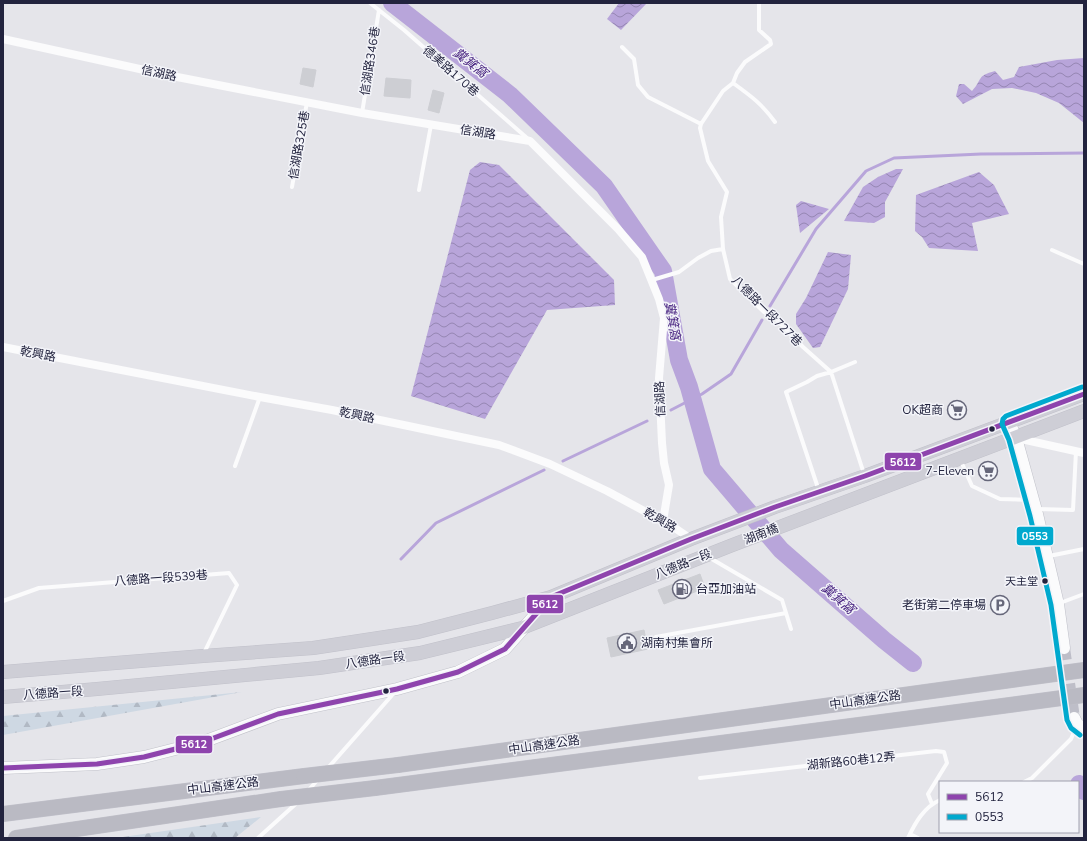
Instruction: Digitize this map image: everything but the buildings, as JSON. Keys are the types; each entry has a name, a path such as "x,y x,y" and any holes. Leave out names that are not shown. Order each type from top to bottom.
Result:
{"highway":[{"name":"中山高速公路","path":"3,814 398,765 1084,670"},
{"name":"中山高速公路","path":"16,838 281,799 904,720 1084,695"}],"main road":[{"path":"819,492 1084,394"},
{"path":"960,459 1084,411"},
{"path":"1010,422 1016,438 1034,504 1058,604 1064,648"},
{"name":"湖南橋","path":"730,546 960,459"},
{"name":"湖南橋","path":"718,530 775,507 819,492"},
{"name":"八德路一段","path":"3,672 313,648 418,632 551,597 691,539 718,530"},
{"name":"八德路一段","path":"3,697 319,668 420,653 522,628 730,546"},
{"path":"3,768 97,764 144,757 203,742 278,714 397,690 458,672 505,649 551,597"}],"street":[{"name":"信湖路","path":"3,39 167,75 362,113 530,141 618,229 642,257 659,299 664,318 659,378 662,450 669,485 663,521"},
{"name":"乾興路","path":"3,347 332,410 499,446 550,464 607,490 663,521 691,539"},
{"path":"1016,438 1080,452"}],"lane":[{"name":"德美路170巷","path":"370,3 404,30 530,141"},
{"path":"622,47 634,59 638,85 648,96 701,124 723,91 733,83 737,73 745,62 771,44 770,40 759,30 759,3"},
{"name":"信湖路346巷","path":"362,113 379,10"},
{"path":"733,83 757,100 775,122"},
{"name":"信湖路325巷","path":"292,187 307,102"},
{"path":"418,190 431,124"},
{"name":"八德路一段727巷","path":"701,124 700,128 708,161 727,192 721,217 723,249 730,278 764,312 776,319 803,347 831,372"},
{"path":"652,280 679,272 711,251 723,249"},
{"path":"1052,250 1084,264"},
{"path":"819,492 786,392 817,376 855,362"},
{"path":"831,372 865,476"},
{"path":"235,466 260,397"},
{"path":"960,459 972,486 1000,499 1073,510 1080,452"},
{"path":"1046,556 1084,549"},
{"path":"706,555 782,600 791,629"},
{"name":"八德路一段539巷","path":"3,601 39,588 229,573 237,585 203,656"},
{"path":"1058,604 1084,594"},
{"path":"656,637 786,613"},
{"path":"258,838 297,804 397,690"},
{"path":"1026,781 1032,778 1071,739 1079,724"},
{"name":"湖新路60巷12弄","path":"700,778 936,751 944,752 947,763 928,794 932,804"},
{"path":"918,838 909,836 920,816 932,804 939,800"}],"green space":[{"path":"242,692 3,735 3,716"},
{"path":"261,817 235,838 116,838"}],"water":[{"path":"619,3 647,3 621,30 607,19"},
{"path":"1084,58 1084,123 1059,103 1036,93 1012,88 992,89 963,104 956,96 959,84 964,84 972,91 982,76 995,71 1003,80 1014,77 1019,67 1057,60"},
{"path":"480,162 499,165 614,280 615,305 547,310 485,419 411,396 470,170"},
{"path":"896,169 903,169 885,202 885,217 874,223 844,221 863,187 878,177"},
{"path":"979,172 994,185 1009,214 972,223 978,251 929,248 922,237 915,231 916,195"},
{"path":"801,201 829,209 800,233 796,205"},
{"path":"828,252 851,255 848,289 820,347 813,348 796,324 796,314 806,298"}],"waterway":[{"name":"糞箕窩","path":"392,3 510,95 604,186 663,271 679,360 689,387 712,469 781,550 884,640 913,663"},
{"path":"770,306 816,229 866,171 894,158 981,154 1084,153"},
{"path":"671,410 702,394 731,374 762,320"},
{"path":"563,461 647,421"},
{"path":"401,559 436,523 544,470"},
{"name":"糞箕窩","path":"1079,784 1084,791"}],"tunnel":[{"path":"1064,648 1074,718"}],"transit line":[{"name":"0553","path":"1080,735 1071,728 1067,720 1051,605 1030,516 1009,440 1002,424 1003,419 1006,416 1082,387"},
{"name":"5612","path":"3,768 97,764 144,757 203,742 278,714 397,689 458,672 505,649 551,597 691,539 775,507 865,476 1084,394"}],"place":[{"name":"OK超商","path":"957,410"},
{"name":"7-Eleven","path":"988,471"},
{"name":"天主堂","path":"1045,581"},
{"name":"台亞加油站","path":"682,589"},
{"name":"老街第二停車場","path":"1000,605"},
{"name":"湖南村集會所","path":"627,643"}]}
